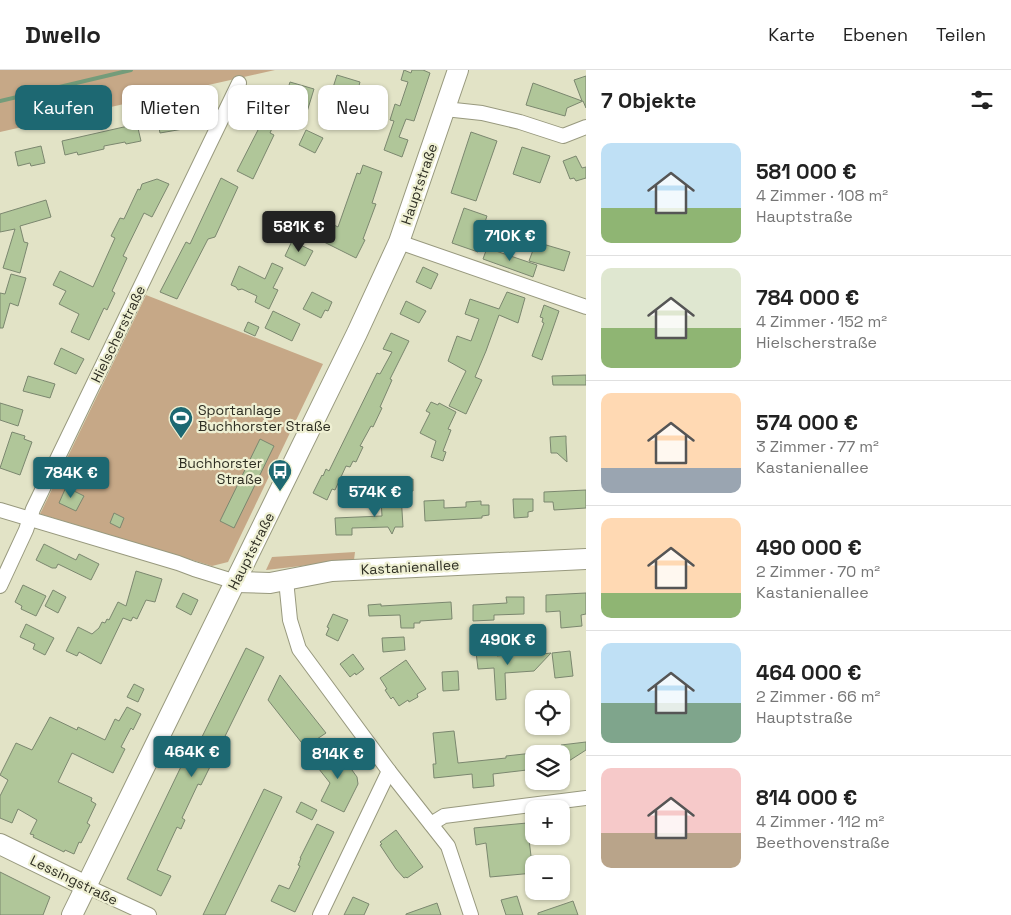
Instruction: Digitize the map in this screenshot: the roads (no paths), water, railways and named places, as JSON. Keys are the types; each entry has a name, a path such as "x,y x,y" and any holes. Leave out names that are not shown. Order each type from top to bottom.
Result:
{"main road":[{"name":"Hauptstraße","path":"72,915 358,333 399,242 458,70"},
{"name":"Kastanienallee","path":"236,582 270,583 332,571 586,559"},
{"name":"Lessingstraße","path":"0,844 86,886"}],"street":[{"name":"Hielscherstraße","path":"0,586 26,530 37,500 239,83"},
{"path":"445,109 520,122 563,136 586,127"},
{"path":"399,242 586,307"},
{"path":"0,510 236,582"},
{"path":"286,580 290,620 300,649 389,771 448,846 472,915"},
{"path":"320,915 389,771"},
{"path":"431,824 444,816 586,798"},
{"name":"Lessingstraße","path":"86,886 149,915"}],"waterway":[{"path":"0,101 131,70"}],"place":[{"name":"Sportanlage Buchhorster Straße","path":"181,439"},
{"name":"Buchhorster Straße","path":"280,492"}]}
